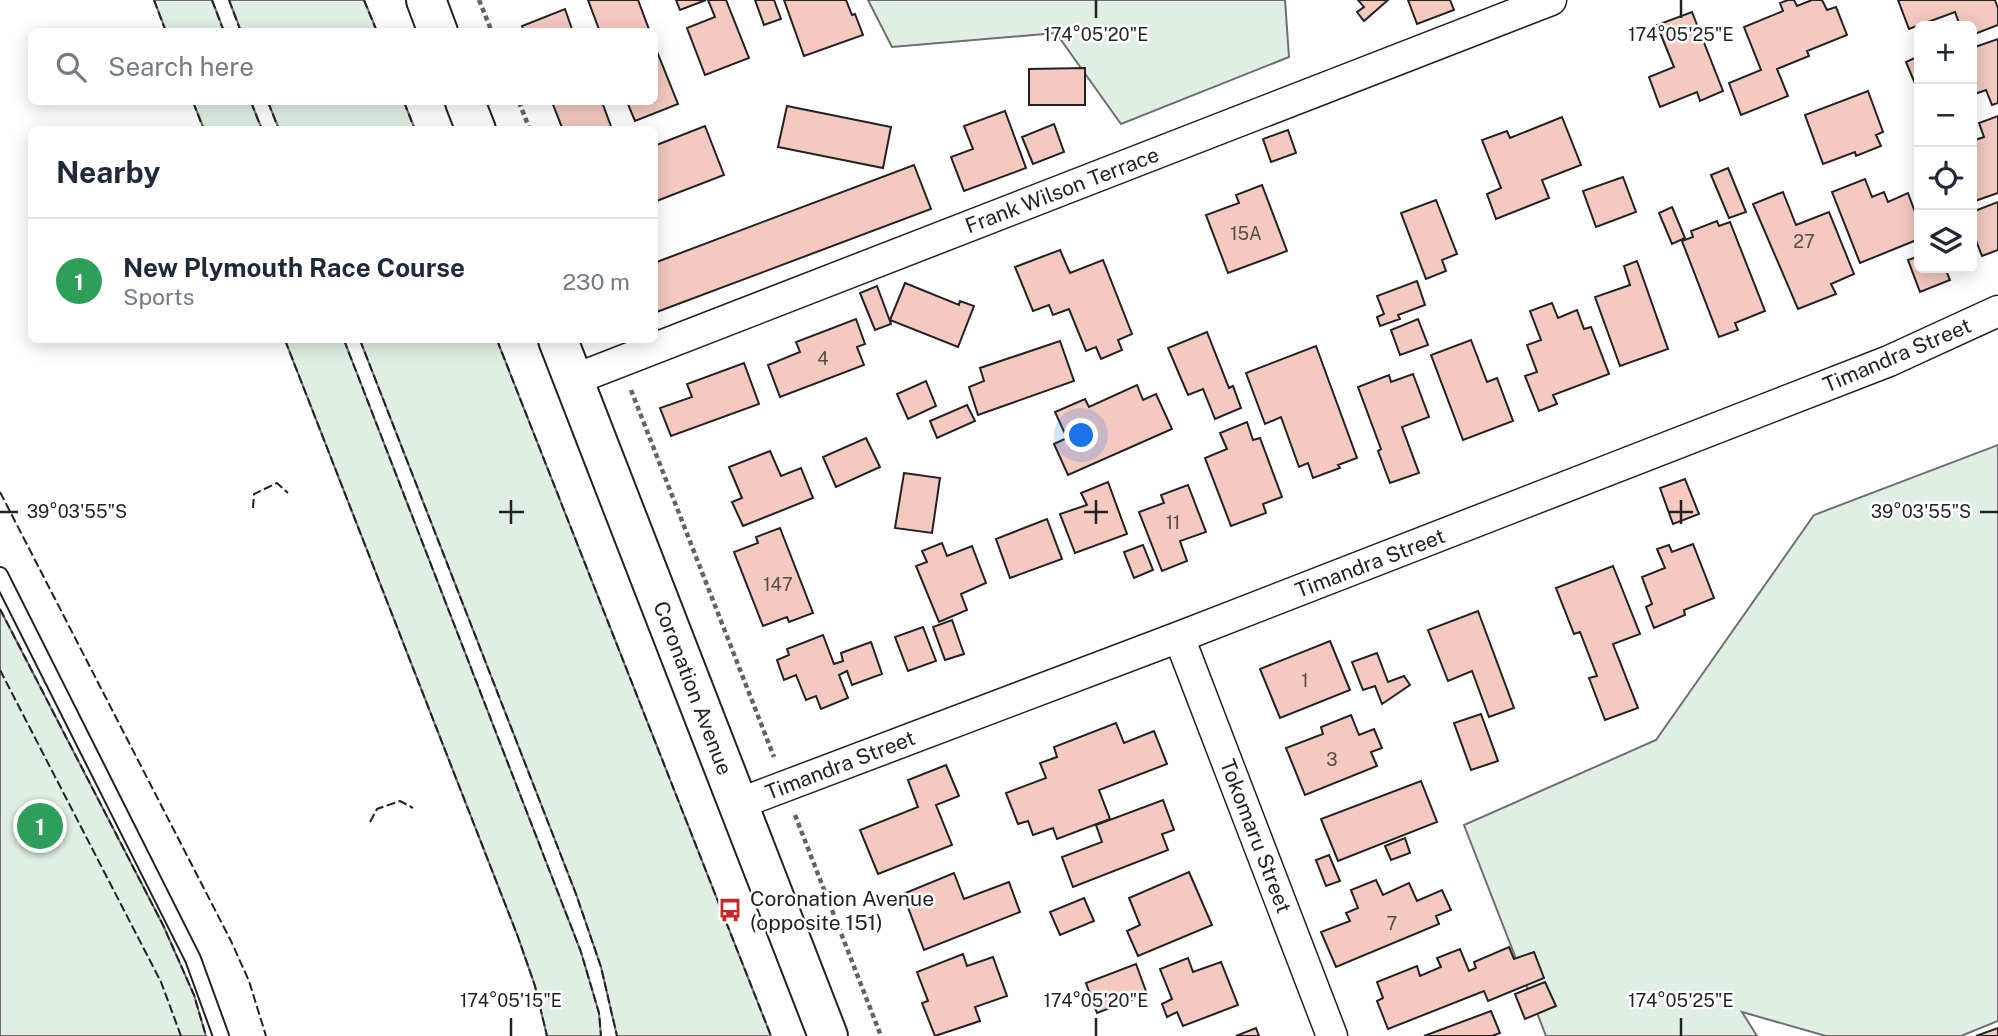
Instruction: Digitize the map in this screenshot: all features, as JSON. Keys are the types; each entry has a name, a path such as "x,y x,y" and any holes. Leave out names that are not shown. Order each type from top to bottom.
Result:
{"highway":[{"path":"426,0 436,28"},
{"path":"466,105 474,126"},
{"name":"Coronation Avenue","path":"559,343 828,1036"}],"street":[{"name":"Frank Wilson Terrace","path":"573,380 1551,0"},
{"name":"Timandra Street","path":"738,804 1179,637 1889,361 1998,311"},
{"name":"Tokomaru Street","path":"1179,637 1332,1036"}],"lane":[{"path":"0,575 193,959 221,1036"}],"path":[{"path":"480,0 490,28"},
{"path":"520,105 528,126"},
{"path":"627,379 772,751"},
{"path":"796,816 881,1036"}],"green space":[{"path":"154,0 212,0 223,28 165,28"},
{"path":"229,0 364,0 376,28 240,28"},
{"path":"868,0 1285,0 1289,57 1121,124 1056,33 892,47"},
{"path":"194,105 252,105 261,126 203,126"},
{"path":"269,105 405,105 414,126 278,126"},
{"path":"286,343 345,343 581,952 599,1013 601,1036 547,1036 535,986"},
{"path":"361,343 498,343 771,1036 617,1036 601,967 576,894"},
{"path":"1998,445 1998,1021 1961,1036 1826,1036 1742,1012 1757,1036 1546,1036 1464,825 1656,740 1814,515"},
{"path":"0,609 163,925 194,995 206,1036 0,1036"}],"building":[{"path":"588,0 638,0 648,28 598,28"},
{"path":"676,0 706,0 680,10"},
{"path":"708,0 726,0 749,58 705,75 687,28 715,17"},
{"path":"755,0 774,0 781,19 764,25"},
{"path":"784,0 846,0 863,35 804,56"},
{"path":"1358,0 1388,0 1364,21 1357,12 1364,7"},
{"path":"1408,0 1450,0 1454,10 1417,24"},
{"path":"1794,0 1797,6 1812,0 1822,0 1827,10 1836,7 1847,35 1807,51 1809,56 1777,69 1788,96 1741,115 1729,83 1761,70 1744,27 1783,11 1780,3"},
{"path":"1898,0 1995,0 1998,8 1998,25 1977,33 1977,21 1958,21 1955,12 1931,21 1914,21 1914,27 1909,29"},
{"path":"565,9 572,28 523,28"},
{"path":"1692,12 1723,91 1700,101 1697,92 1660,107 1649,77 1674,67 1657,25"},
{"path":"1998,39 1998,103 1992,105 1986,90 1977,93 1977,46"},
{"path":"658,54 678,104 635,121 628,105 658,105"},
{"path":"1914,58 1914,81 1906,62"},
{"path":"1085,68 1085,105 1029,105 1029,69"},
{"path":"1868,91 1883,132 1876,135 1881,146 1856,156 1855,152 1823,164 1805,115"},
{"path":"553,105 603,105 611,126 561,126"},
{"path":"787,106 891,127 883,168 778,147"},
{"path":"1005,111 1026,168 964,191 951,157 973,149 964,126"},
{"path":"1998,116 1998,193 1977,200 1977,139 1984,137 1979,123"},
{"path":"1562,117 1581,165 1542,180 1549,198 1496,219 1487,194 1501,188 1482,140 1507,131 1510,138"},
{"path":"1054,124 1064,152 1033,164 1022,137"},
{"path":"705,126 724,175 658,200 658,144"},
{"path":"1288,130 1296,153 1271,162 1263,139"},
{"path":"914,165 931,209 658,311 658,261"},
{"path":"1728,168 1746,212 1729,218 1711,175"},
{"path":"1623,177 1636,212 1596,227 1583,191"},
{"path":"1865,179 1872,197 1884,192 1888,202 1908,193 1914,209 1914,241 1860,263 1832,192"},
{"path":"1262,185 1287,251 1228,273 1206,215 1239,203 1236,195"},
{"path":"1783,192 1796,225 1829,212 1854,274 1831,284 1836,294 1798,309 1753,204"},
{"path":"1436,200 1457,254 1442,260 1446,271 1426,279 1401,213"},
{"path":"1998,202 1998,250 1982,256 1977,243 1977,210"},
{"path":"1672,207 1685,238 1672,244 1659,213"},
{"path":"1717,221 1719,226 1730,222 1765,311 1735,323 1738,330 1719,337 1682,241 1693,237 1691,231"},
{"path":"1060,250 1070,273 1103,260 1132,334 1118,340 1122,350 1101,359 1096,347 1086,351 1069,309 1053,315 1049,305 1033,311 1015,267"},
{"path":"1914,258 1914,273 1947,273 1950,280 1920,292 1908,260"},
{"path":"1637,261 1668,349 1620,366 1595,297 1630,285 1624,266"},
{"path":"1417,281 1425,305 1398,315 1400,319 1380,326 1377,317 1384,314 1377,296"},
{"path":"905,283 959,305 960,301 974,306 958,347 890,320"},
{"path":"877,286 891,324 875,330 860,293"},
{"path":"1552,303 1558,318 1577,310 1584,329 1591,327 1609,374 1553,395 1557,404 1539,411 1525,376 1537,372 1527,345 1541,340 1530,311"},
{"path":"856,319 865,344 857,347 864,365 780,397 768,365 800,352 796,342"},
{"path":"1418,319 1428,345 1400,355 1391,330"},
{"path":"1207,332 1229,388 1233,386 1241,408 1215,419 1203,389 1188,395 1168,348"},
{"path":"1471,340 1487,382 1497,378 1513,421 1463,440 1431,355"},
{"path":"1060,341 1074,381 978,415 969,387 984,381 980,368"},
{"path":"1316,346 1357,458 1313,478 1308,463 1299,467 1281,417 1265,424 1246,373"},
{"path":"744,363 759,404 671,436 660,408 692,397 687,384"},
{"path":"1413,374 1429,417 1402,427 1419,473 1390,483 1378,451 1381,449 1358,387 1389,375 1391,382"},
{"path":"926,381 936,406 908,419 897,394"},
{"path":"1137,385 1143,400 1156,394 1172,429 1068,475 1054,444 1067,438 1055,412 1085,399 1089,407"},
{"path":"967,405 975,421 937,438 930,421"},
{"path":"1247,422 1253,440 1260,438 1282,497 1263,504 1266,513 1231,526 1205,458 1227,449 1220,433"},
{"path":"866,438 880,467 836,487 823,457"},
{"path":"770,451 781,476 801,468 813,498 743,526 732,502 742,498 729,467"},
{"path":"904,473 940,478 932,533 895,528"},
{"path":"1685,479 1699,514 1673,524 1660,488"},
{"path":"1108,482 1127,534 1075,553 1060,514 1087,505 1081,493"},
{"path":"1188,485 1206,532 1180,541 1187,561 1162,571 1139,512 1164,503 1161,495"},
{"path":"1047,519 1062,559 1010,578 996,539"},
{"path":"780,528 813,613 789,622 787,617 763,626 734,552 758,543 756,537"},
{"path":"942,543 947,556 972,546 986,583 961,594 967,610 939,622 916,566 927,562 922,551"},
{"path":"1693,544 1714,598 1684,610 1685,615 1654,628 1646,607 1652,604 1642,577 1665,568 1657,549 1669,545 1672,552"},
{"path":"1143,545 1153,570 1134,578 1124,552"},
{"path":"1613,566 1640,634 1613,644 1638,708 1605,720 1589,678 1597,676 1580,632 1574,634 1556,588"},
{"path":"1478,611 1514,708 1489,717 1472,671 1448,681 1428,630"},
{"path":"952,620 964,654 945,660 933,627"},
{"path":"923,627 936,661 908,671 895,637"},
{"path":"823,635 834,664 843,661 841,653 871,642 882,674 852,685 847,671 839,675 848,698 821,709 816,696 806,700 796,675 784,680 777,660 789,655 787,649"},
{"path":"1330,641 1350,690 1280,718 1260,669"},
{"path":"1377,653 1388,682 1404,676 1410,685 1382,704 1375,686 1363,690 1352,662"},
{"path":"1481,714 1498,761 1471,770 1454,723"},
{"path":"1351,715 1359,735 1374,729 1382,748 1371,752 1377,766 1305,795 1286,748 1323,734 1321,727"},
{"path":"1116,723 1124,743 1154,731 1167,764 1099,790 1110,819 1057,839 1053,828 1033,835 1028,821 1018,824 1006,793 1046,778 1040,763 1057,757 1054,747"},
{"path":"946,765 959,796 936,805 952,845 878,874 860,830 918,807 908,780"},
{"path":"1421,781 1437,822 1338,861 1321,819"},
{"path":"1163,800 1174,830 1162,834 1168,850 1073,887 1062,857 1102,842 1096,825"},
{"path":"1405,838 1410,853 1391,860 1385,846"},
{"path":"1329,855 1340,881 1326,886 1316,860"},
{"path":"1189,872 1212,925 1138,956 1127,931 1140,925 1129,898"},
{"path":"954,873 964,899 1009,882 1020,912 924,950 903,894"},
{"path":"1376,880 1383,895 1409,883 1417,901 1442,890 1451,910 1436,916 1439,924 1336,967 1321,932 1350,921 1346,913 1358,908 1351,890"},
{"path":"1084,898 1094,921 1060,935 1050,912"},
{"path":"1509,947 1514,959 1534,952 1544,978 1488,1001 1484,991 1388,1029 1377,1001 1383,998 1377,982 1417,966 1420,976 1441,967 1437,958 1460,949 1469,971 1476,968 1474,962"},
{"path":"963,954 967,966 993,957 1007,996 975,1007 980,1021 935,1036 922,1003 928,1001 917,972"},
{"path":"1188,958 1193,972 1221,962 1238,1005 1183,1026 1177,1012 1167,1017 1162,1004 1172,999 1160,969"},
{"path":"1136,964 1147,994 1097,1013 1086,983"},
{"path":"1545,982 1556,1006 1525,1019 1515,994"},
{"path":"1491,1011 1500,1033 1492,1036 1424,1036"},
{"path":"1256,1028 1259,1036 1236,1036"},
{"path":"1998,1028 1998,1036 1976,1036"}],"fence":[{"path":"154,0 164,28"},
{"path":"212,0 222,28"},
{"path":"229,0 240,28"},
{"path":"364,0 375,28"},
{"path":"194,105 202,126"},
{"path":"252,105 260,126"},
{"path":"269,105 277,126"},
{"path":"405,105 413,126"},
{"path":"286,343 518,937 535,986 547,1036"},
{"path":"345,343 581,952 599,1013 601,1036"},
{"path":"361,343 576,894 601,967 617,1036"},
{"path":"498,343 771,1036"},
{"path":"253,508 254,494 277,483 288,493"},
{"path":"0,492 231,941 249,981 266,1036"},
{"path":"0,609 163,925 194,995 206,1036"},
{"path":"0,670 161,982 181,1036"},
{"path":"370,822 377,809 400,801 413,808"}],"place":[{"name":"New Plymouth Race Course","path":"40,826"},
{"name":"Coronation Avenue (opposite 151)","path":"730,910"}]}
